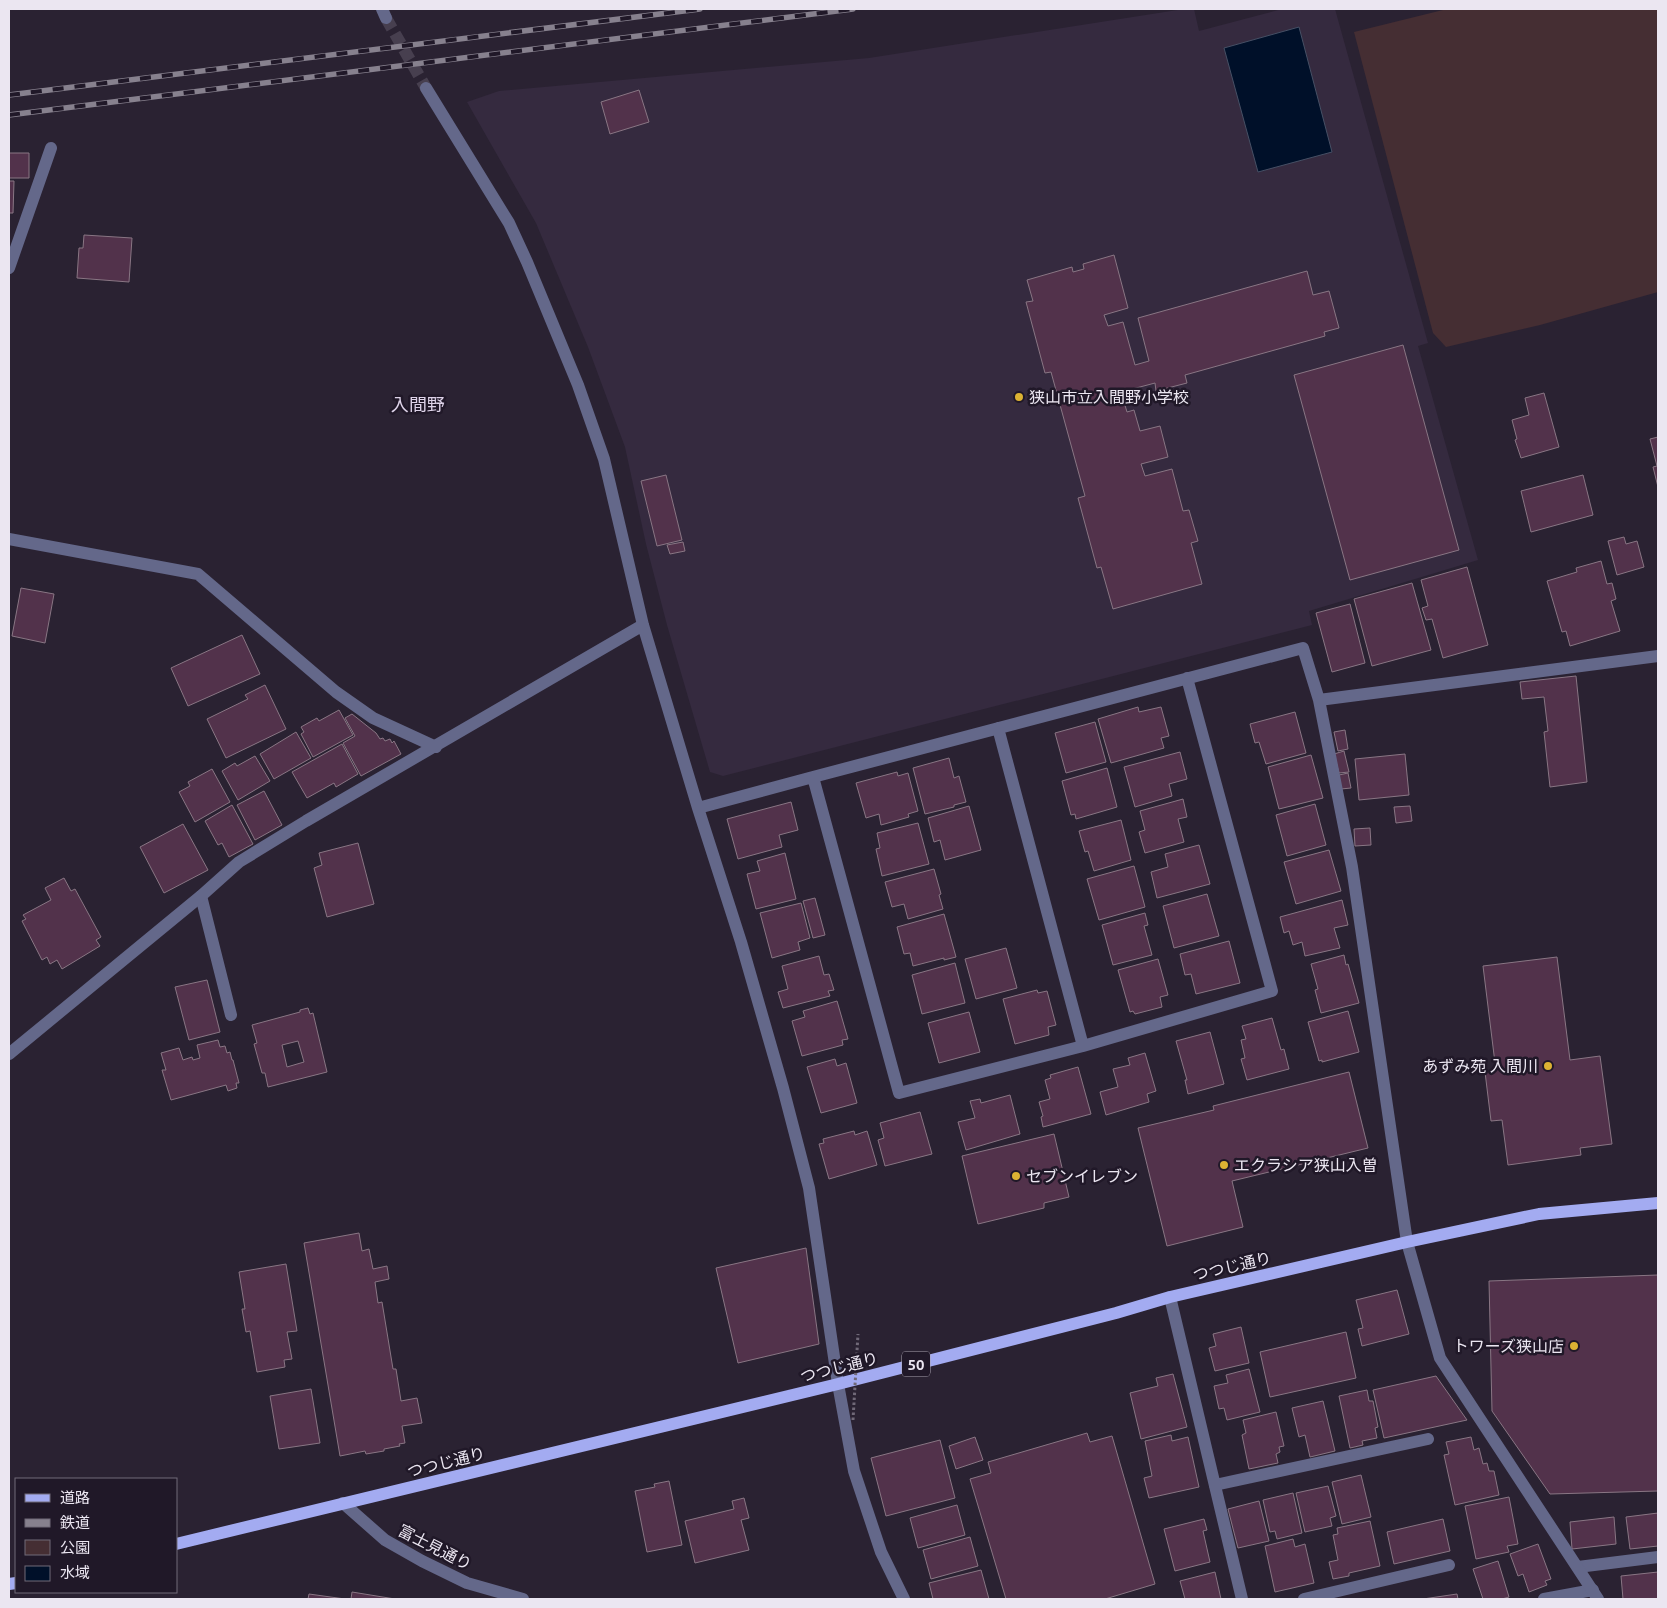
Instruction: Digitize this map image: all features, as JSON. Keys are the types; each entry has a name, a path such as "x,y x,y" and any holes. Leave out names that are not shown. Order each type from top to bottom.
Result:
{"main road":[{"name":"つつじ通り","path":"178,1544 838,1384 1116,1314 1170,1297 1407,1242 1539,1214 1658,1203"}],"street":[{"path":"426,88 509,223 531,270 571,367 604,459 643,625 698,808 741,942 783,1088 809,1188 838,1384 854,1470 880,1552 904,1599"},
{"path":"9,268 51,148"},
{"path":"9,539 198,574 336,692 374,718 436,747"},
{"path":"9,1054 201,896 239,862 643,625"},
{"path":"698,808 1303,648 1319,700 1352,867 1407,1242 1440,1358 1596,1595 1544,1599"},
{"path":"1319,700 1658,656"},
{"path":"812,777 899,1093 1083,1046 1272,991 1186,678"},
{"path":"998,728 1083,1046"},
{"path":"201,896 232,1015"},
{"path":"1170,1297 1242,1599"},
{"path":"1215,1485 1428,1438"},
{"name":"富士見通り","path":"343,1504 385,1540 422,1561 467,1583 523,1599"},
{"path":"1578,1567 1658,1557"},
{"path":"1304,1599 1449,1565"}],"path":[{"path":"853,1420 858,1334"}],"shaded area":[{"name":"狭山市立入間野小学校","path":"1194,9 1199,31 1282,9 1335,9 1428,343 1418,346 1478,560 1309,611 1312,625 723,776 710,772 667,625 646,544 625,447 588,347 536,223 467,102 499,91 869,58"}],"green space":[{"path":"1447,9 1658,9 1658,292 1540,325 1446,347 1433,333 1354,32"}],"water":[{"path":"1299,27 1332,152 1258,172 1224,48"}],"building":[{"path":"639,90 649,122 610,134 601,102"},
{"path":"9,153 29,153 29,178 9,178"},
{"path":"9,181 14,181 13,213 9,213"},
{"path":"84,235 132,238 129,282 77,278 79,248 83,248"},
{"path":"1114,255 1128,308 1104,315 1108,326 1123,322 1135,365 1149,361 1138,318 1307,271 1313,295 1329,291 1339,328 1324,332 1325,336 1185,375 1187,383 1156,391 1155,383 1121,392 1127,412 1134,410 1140,431 1160,426 1168,457 1141,464 1145,476 1172,469 1183,511 1189,510 1198,541 1191,543 1202,584 1113,609 1101,567 1097,568 1078,498 1085,496 1051,372 1045,373 1026,302 1033,301 1027,280 1072,267 1073,272 1084,269 1083,264"},
{"path":"1403,345 1459,550 1350,580 1294,375"},
{"path":"1544,393 1559,447 1521,458 1515,440 1517,439 1512,420 1529,415 1525,398"},
{"path":"1658,437 1658,487 1653,467 1657,466 1650,439"},
{"path":"666,475 682,540 657,546 641,481"},
{"path":"1583,475 1593,515 1531,532 1521,491"},
{"path":"1624,537 1626,544 1637,541 1644,567 1617,575 1608,541"},
{"path":"683,542 685,551 670,554 667,545"},
{"path":"1601,561 1607,584 1612,583 1616,599 1611,601 1620,631 1570,646 1566,631 1562,632 1547,581 1577,572 1576,568"},
{"path":"1467,567 1488,645 1443,658 1432,619 1426,620 1422,608 1428,606 1421,580"},
{"path":"1412,583 1431,650 1372,666 1354,599"},
{"path":"21,588 54,594 45,643 12,636"},
{"path":"1350,604 1365,663 1332,672 1316,613"},
{"path":"242,635 260,674 188,706 171,668"},
{"path":"1576,676 1587,782 1550,787 1544,732 1548,731 1544,697 1522,699 1520,682"},
{"path":"265,685 286,729 226,758 207,719 248,699 245,695"},
{"path":"1138,707 1139,712 1161,707 1169,736 1161,738 1164,748 1111,763 1098,719"},
{"path":"339,710 353,735 313,757 301,734 304,732 301,727 317,718 319,721"},
{"path":"1295,712 1306,753 1266,764 1259,742 1255,743 1250,724"},
{"path":"352,714 376,733 380,739 383,738 385,741 390,739 392,743 394,741 401,754 361,776 343,743 355,736 345,718"},
{"path":"1095,722 1106,762 1066,773 1055,733"},
{"path":"1345,730 1348,749 1338,751 1334,732"},
{"path":"296,732 311,758 274,779 260,754"},
{"path":"342,744 358,774 336,787 334,783 307,798 292,772"},
{"path":"1344,751 1349,772 1339,773 1334,754"},
{"path":"1180,752 1187,779 1169,784 1172,796 1135,807 1124,767"},
{"path":"1405,754 1409,795 1359,800 1355,759"},
{"path":"1311,755 1323,798 1279,809 1268,767"},
{"path":"255,756 270,781 238,800 222,771 235,763 237,766"},
{"path":"949,758 954,778 959,776 966,802 925,814 913,768"},
{"path":"1107,768 1117,807 1076,819 1075,814 1071,815 1062,781"},
{"path":"212,769 230,802 195,822 179,792 190,786 188,782"},
{"path":"897,772 898,776 908,773 918,811 908,814 909,817 881,825 879,814 866,818 856,783"},
{"path":"1348,773 1351,788 1341,789 1339,775"},
{"path":"264,791 282,825 255,840 237,805"},
{"path":"1183,799 1187,817 1178,819 1184,842 1145,853 1139,832 1145,830 1140,811"},
{"path":"791,802 798,830 779,835 782,847 738,859 727,819"},
{"path":"1315,804 1326,845 1287,856 1276,815"},
{"path":"232,805 253,844 229,857 222,843 218,845 205,821"},
{"path":"969,806 981,850 945,860 940,840 934,842 928,818"},
{"path":"1410,806 1412,821 1396,823 1394,807"},
{"path":"1121,820 1131,860 1094,871 1088,851 1085,852 1079,831"},
{"path":"918,823 929,864 882,876 876,849 880,848 877,833"},
{"path":"183,824 208,870 164,893 140,847"},
{"path":"1370,828 1371,845 1355,846 1354,829"},
{"path":"358,843 374,904 327,917 314,868 322,865 319,853"},
{"path":"1199,845 1210,884 1157,898 1151,872 1168,867 1165,854"},
{"path":"1329,850 1341,891 1296,904 1284,862"},
{"path":"785,853 796,899 756,909 747,874 760,871 757,861"},
{"path":"1134,866 1145,907 1099,920 1087,879"},
{"path":"934,869 943,909 908,919 904,904 892,907 885,882"},
{"path":"64,878 71,891 75,889 101,937 96,940 100,946 62,969 57,960 50,964 47,957 42,960 22,921 26,919 23,915 51,900 45,888"},
{"path":"1207,894 1219,936 1174,948 1163,906"},
{"path":"815,898 825,935 813,938 803,901"},
{"path":"1342,900 1348,925 1334,928 1340,948 1305,956 1302,942 1293,945 1289,931 1284,933 1280,917"},
{"path":"801,903 810,938 798,942 800,950 772,958 760,913"},
{"path":"1145,913 1148,925 1144,926 1152,955 1113,965 1102,925"},
{"path":"944,914 956,957 913,966 910,953 904,954 897,927"},
{"path":"1229,941 1240,983 1196,994 1191,974 1185,975 1180,954"},
{"path":"1006,948 1017,988 976,999 965,959"},
{"path":"1344,955 1359,1003 1321,1013 1315,990 1318,989 1311,964"},
{"path":"819,956 824,975 829,974 834,990 828,991 830,996 783,1008 778,992 788,989 782,966"},
{"name":"あずみ苑 入間川","path":"1557,957 1570,1060 1600,1056 1612,1144 1580,1148 1581,1155 1508,1165 1502,1120 1491,1121 1485,1072 1496,1071 1483,966"},
{"path":"1158,959 1168,995 1160,997 1162,1007 1135,1014 1133,1011 1130,1012 1118,970"},
{"path":"955,963 965,1003 922,1014 912,975"},
{"path":"207,980 220,1032 189,1040 175,987"},
{"path":"1037,990 1038,993 1047,991 1056,1025 1048,1027 1049,1035 1015,1044 1003,999"},
{"path":"837,1001 848,1039 842,1040 843,1045 802,1056 792,1021 805,1017 803,1011"},
{"path":"308,1008 310,1014 313,1013 327,1072 268,1087 254,1044 257,1043 252,1025 300,1012 300,1010","holes":["298,1041 304,1062 287,1067 282,1045"]},
{"path":"1348,1011 1359,1052 1322,1062 1322,1060 1319,1061 1308,1022"},
{"path":"969,1012 980,1052 939,1063 928,1023"},
{"path":"1272,1018 1281,1050 1284,1049 1289,1069 1247,1080 1241,1059 1245,1058 1241,1040 1246,1039 1242,1026"},
{"path":"1210,1032 1224,1084 1188,1094 1185,1080 1187,1080 1176,1041"},
{"path":"218,1040 220,1047 225,1046 227,1053 230,1052 239,1083 236,1083 237,1088 228,1091 226,1085 171,1100 162,1070 166,1070 161,1053 179,1048 183,1060 192,1057 193,1060 200,1058 197,1045"},
{"path":"1145,1053 1156,1091 1147,1094 1149,1102 1106,1115 1100,1092 1118,1087 1113,1069 1130,1065 1128,1058"},
{"path":"835,1059 837,1066 846,1063 857,1103 821,1113 807,1067"},
{"path":"1078,1067 1091,1114 1043,1127 1041,1117 1043,1116 1039,1102 1050,1099 1045,1080 1051,1078 1050,1075"},
{"name":"エクラシア狭山入曽","path":"1349,1072 1368,1148 1232,1181 1243,1227 1167,1246 1138,1128 1214,1110 1213,1106"},
{"path":"1010,1095 1020,1134 966,1150 958,1122 975,1118 970,1101 980,1099 981,1103"},
{"path":"920,1112 932,1154 885,1166 878,1140 884,1138 880,1123"},
{"path":"854,1131 855,1135 867,1131 877,1165 829,1179 819,1144 824,1143 823,1139"},
{"name":"セブンイレブン","path":"1054,1134 1069,1197 1044,1203 1044,1208 978,1224 962,1156"},
{"path":"359,1233 362,1251 369,1249 373,1269 387,1266 389,1279 375,1282 378,1303 382,1302 393,1369 396,1369 401,1401 417,1398 422,1423 402,1426 405,1443 399,1444 400,1446 366,1454 365,1451 340,1456 304,1243"},
{"path":"806,1248 819,1344 738,1363 716,1268"},
{"path":"286,1264 297,1331 287,1332 292,1359 284,1360 285,1367 257,1372 250,1331 246,1332 242,1309 245,1309 239,1272"},
{"name":"トワーズ狭山店","path":"1658,1275 1658,1491 1550,1494 1492,1411 1489,1281"},
{"path":"1397,1290 1409,1334 1362,1346 1358,1329 1363,1328 1356,1300"},
{"path":"1241,1327 1249,1363 1215,1371 1209,1348 1216,1346 1213,1334"},
{"path":"1346,1332 1356,1378 1270,1397 1260,1352"},
{"path":"1249,1369 1260,1412 1227,1420 1224,1408 1219,1409 1214,1386 1228,1383 1226,1375"},
{"path":"1173,1374 1187,1427 1141,1439 1130,1393 1158,1386 1156,1378"},
{"path":"1436,1376 1467,1420 1384,1438 1373,1390"},
{"path":"311,1389 320,1443 279,1449 270,1396"},
{"path":"1367,1390 1369,1401 1373,1401 1378,1427 1375,1428 1377,1438 1362,1441 1363,1445 1350,1448 1339,1396"},
{"path":"1323,1401 1335,1451 1310,1457 1305,1435 1299,1437 1292,1408"},
{"path":"1276,1412 1284,1446 1279,1447 1280,1452 1276,1454 1278,1463 1249,1469 1242,1435 1246,1433 1243,1420"},
{"path":"1087,1433 1090,1442 1112,1436 1155,1584 1105,1599 1006,1599 970,1479 991,1473 988,1462"},
{"path":"1171,1435 1172,1441 1188,1437 1199,1487 1149,1498 1144,1478 1152,1476 1145,1441"},
{"path":"975,1437 983,1460 956,1469 949,1446"},
{"path":"1471,1437 1474,1450 1479,1448 1483,1464 1487,1463 1489,1471 1494,1471 1499,1495 1455,1505 1444,1455 1449,1454 1446,1442"},
{"path":"940,1440 955,1498 886,1516 871,1458"},
{"path":"1361,1475 1371,1517 1342,1524 1332,1482"},
{"path":"669,1481 682,1545 647,1552 635,1491 655,1487 654,1484"},
{"path":"1328,1486 1336,1516 1330,1518 1332,1526 1305,1532 1296,1493"},
{"path":"1293,1493 1302,1533 1277,1539 1275,1531 1270,1532 1263,1500"},
{"path":"1509,1497 1518,1544 1507,1546 1509,1552 1476,1559 1465,1506"},
{"path":"744,1498 749,1518 741,1520 749,1550 695,1563 685,1521 734,1509 732,1501"},
{"path":"1259,1501 1269,1541 1238,1548 1228,1509"},
{"path":"957,1505 965,1535 918,1548 910,1518"},
{"path":"1658,1513 1658,1546 1630,1549 1626,1517"},
{"path":"1614,1517 1616,1544 1572,1549 1570,1522"},
{"path":"1204,1519 1207,1530 1203,1531 1210,1562 1175,1571 1164,1529"},
{"path":"1443,1519 1450,1551 1394,1564 1387,1532"},
{"path":"1370,1521 1380,1566 1349,1573 1349,1576 1333,1579 1329,1562 1338,1560 1333,1535 1338,1534 1337,1528"},
{"path":"970,1537 978,1566 931,1579 923,1550"},
{"path":"1293,1539 1295,1547 1305,1544 1314,1583 1275,1592 1265,1546"},
{"path":"1538,1544 1551,1579 1545,1581 1547,1585 1529,1592 1523,1574 1518,1576 1510,1554"},
{"path":"1498,1561 1509,1597 1483,1599 1473,1569"},
{"path":"981,1570 989,1599 933,1599 929,1583"},
{"path":"1215,1572 1221,1599 1185,1599 1180,1581"},
{"path":"1658,1572 1658,1599 1623,1599 1621,1576"},
{"path":"352,1592 395,1599 351,1599"},
{"path":"309,1594 345,1599 308,1599"},
{"path":"1457,1594 1458,1599 1423,1599"}],"tunnel":[{"path":"386,18 426,88"}],"railway":[{"path":"9,95 700,9"},
{"path":"9,115 853,9"}],"place":[{"name":"狭山市立入間野小学校","path":"1019,397"},
{"name":"あずみ苑 入間川","path":"1548,1066"},
{"name":"エクラシア狭山入曽","path":"1224,1165"},
{"name":"セブンイレブン","path":"1016,1176"},
{"name":"トワーズ狭山店","path":"1574,1346"}],"district":[{"name":"入間野","path":"418,404"}]}
